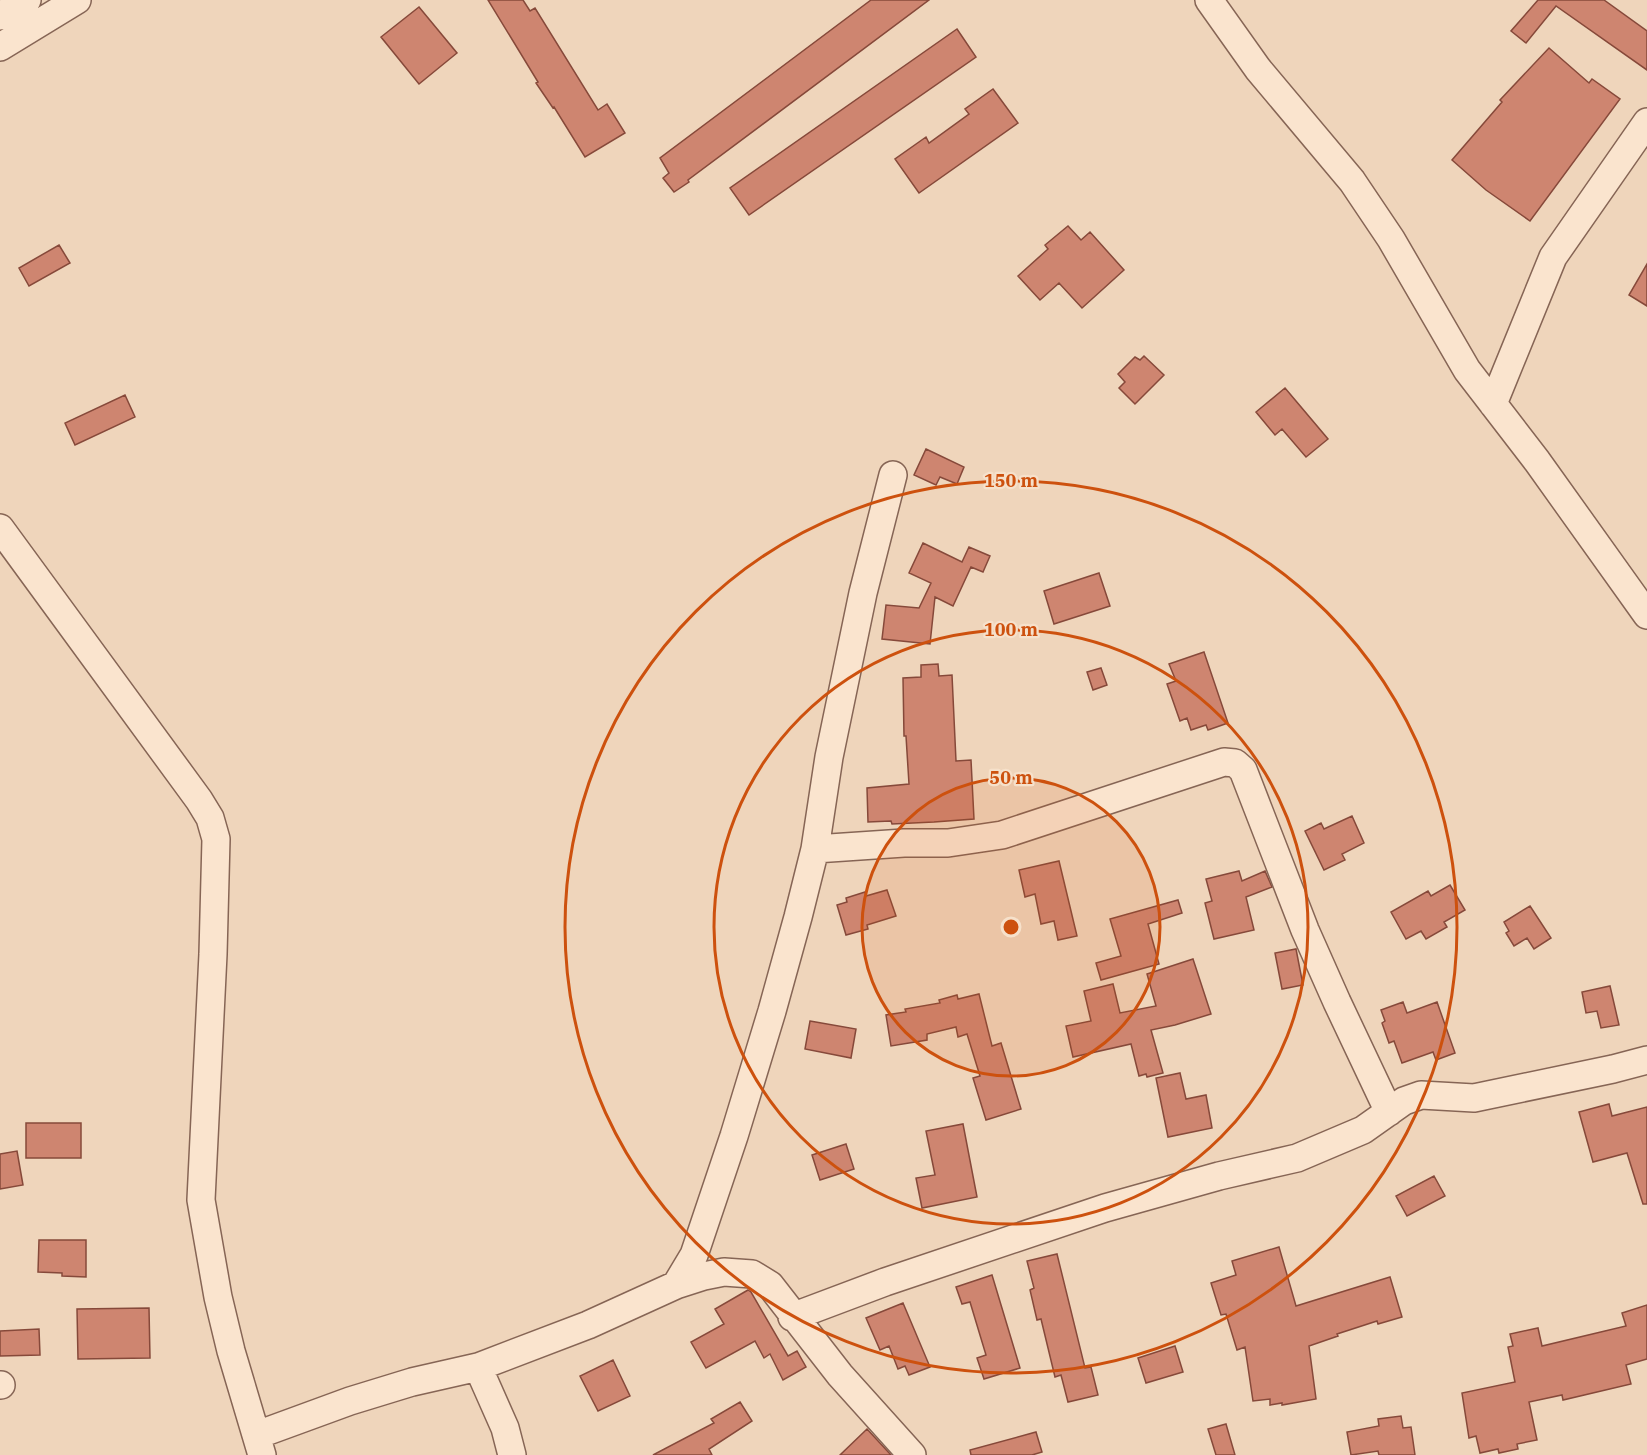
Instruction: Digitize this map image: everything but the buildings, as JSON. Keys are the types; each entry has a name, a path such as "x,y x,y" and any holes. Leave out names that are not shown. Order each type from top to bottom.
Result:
{"street":[{"path":"0,16 27,0"},
{"path":"0,47 77,0"},
{"path":"1209,0 1258,69 1352,181 1391,239 1467,370 1537,461 1647,615"},
{"path":"1493,404 1553,257 1647,122"},
{"path":"676,1285 694,1255 734,1136 772,1011 815,849 829,757 863,593 893,475"},
{"path":"0,528 199,800 210,818 216,839 201,1200 218,1297 231,1351 260,1445 350,1401 412,1382 478,1367 588,1325 676,1285 724,1272 752,1274 770,1285 792,1317 847,1384 912,1455"},
{"path":"815,849 948,843 1002,835 1224,762 1235,762 1243,770 1305,930 1389,1112"},
{"path":"792,1317 885,1282 1105,1208 1219,1176 1297,1158 1364,1130 1404,1101 1421,1095 1474,1098 1647,1060"},
{"path":"478,1367 505,1428 512,1455"}]}
